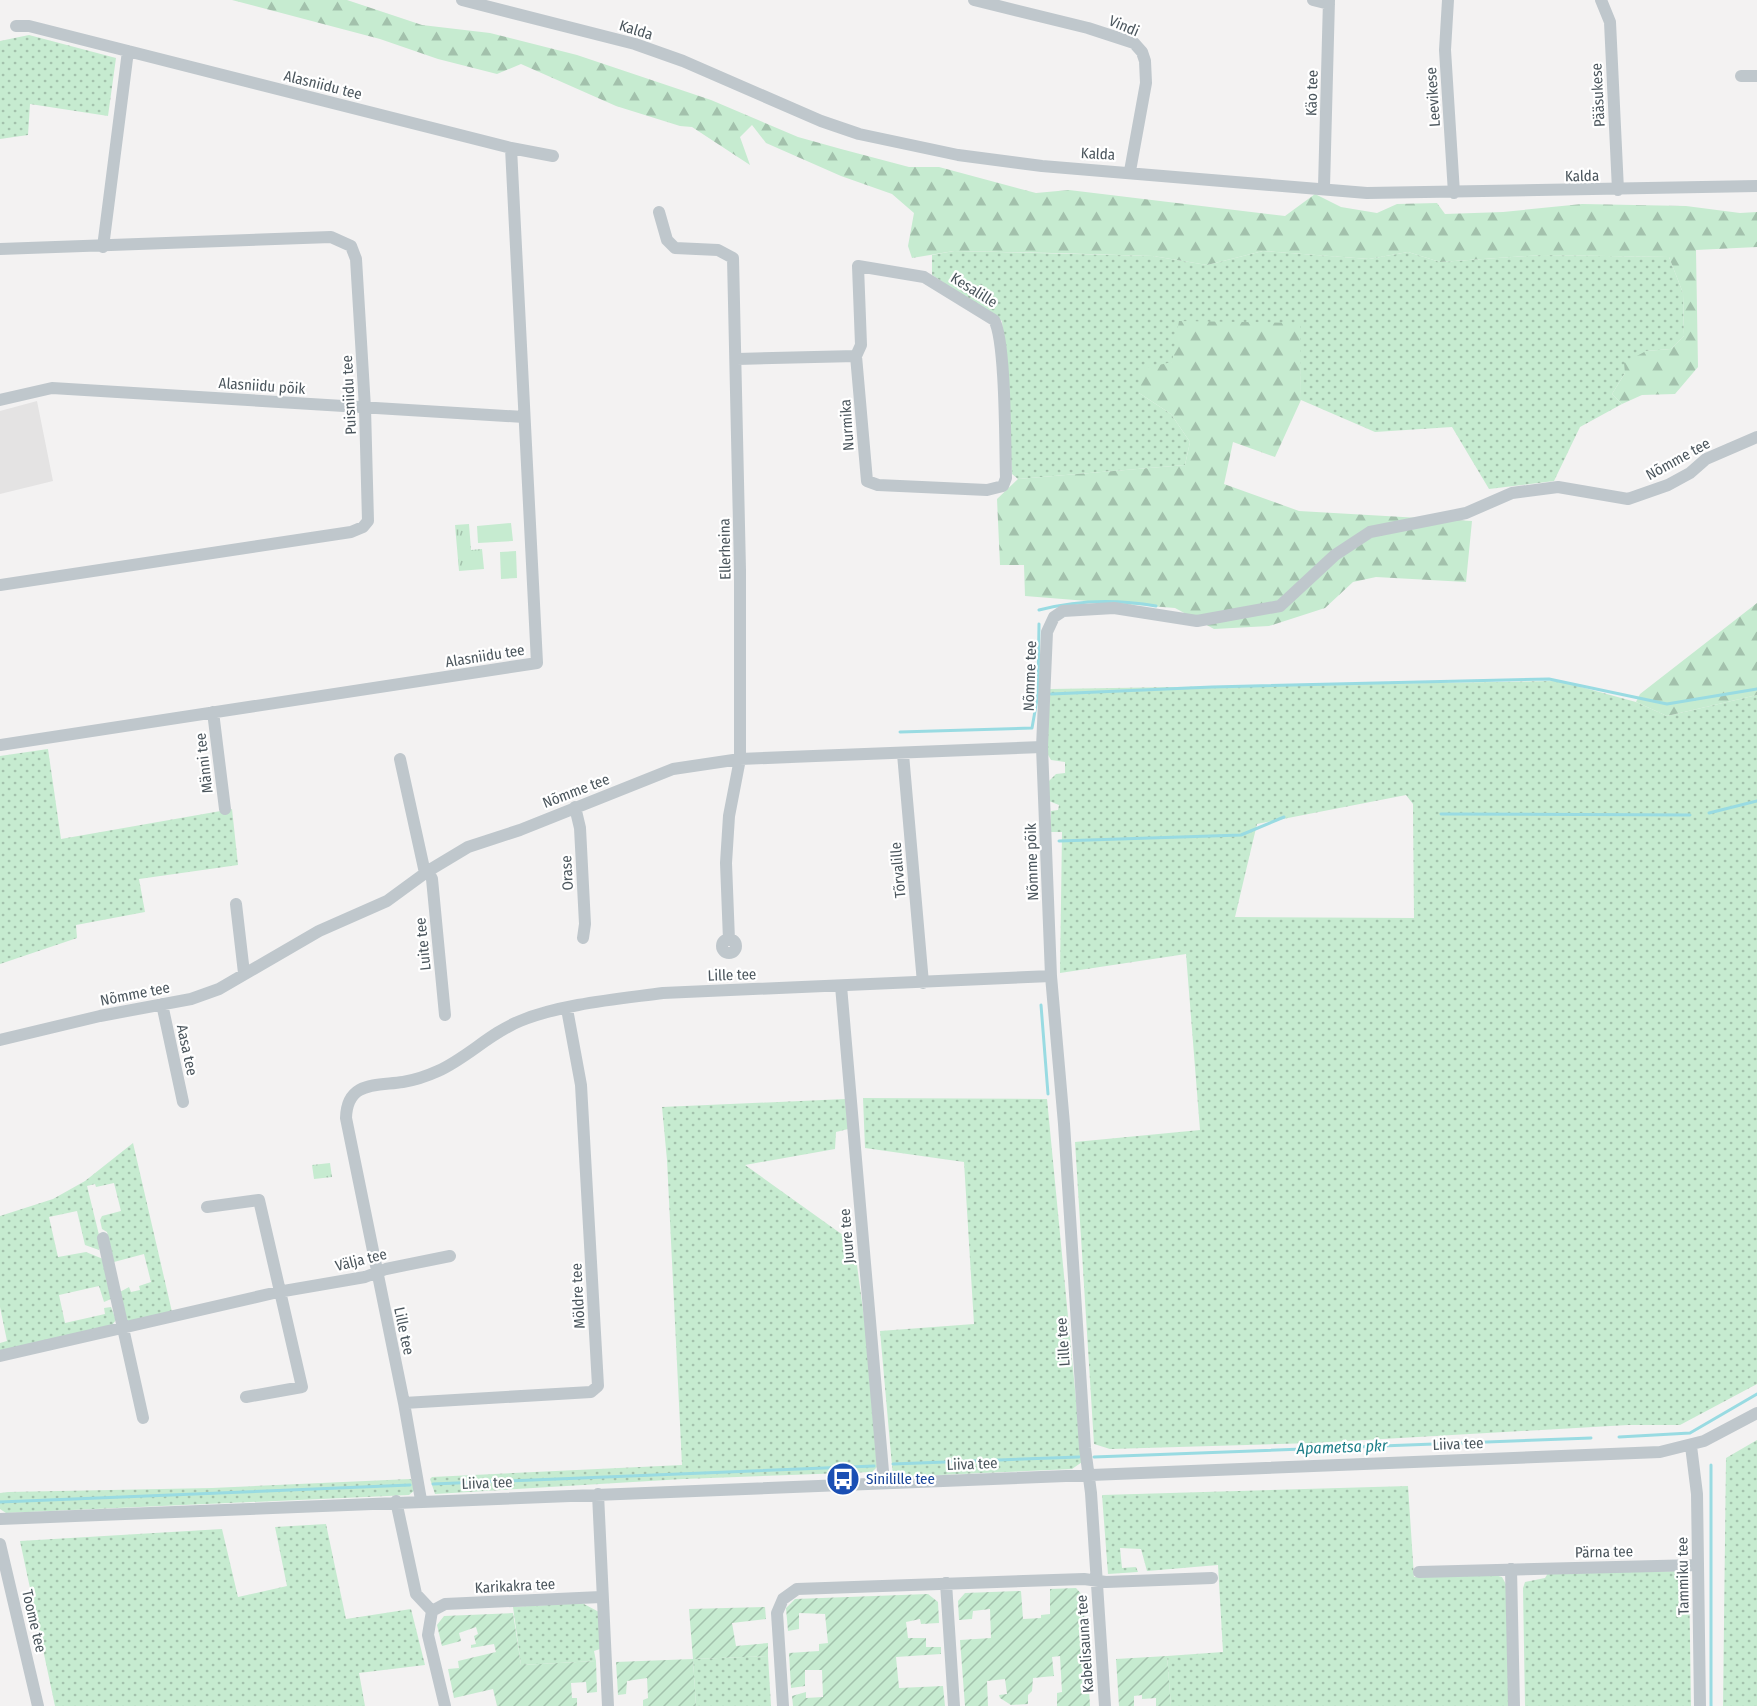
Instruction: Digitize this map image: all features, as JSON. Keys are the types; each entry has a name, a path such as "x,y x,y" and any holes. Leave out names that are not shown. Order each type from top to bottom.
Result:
{"street":[{"name":"Kalda","path":"462,0 635,44 683,61 821,122 859,134 958,155 1042,166 1324,187 1367,193 1757,186"},
{"name":"Vindi","path":"974,0 1098,31 1126,40 1138,47 1145,61 1146,83 1130,171"},
{"path":"1313,0 1329,2"},
{"name":"Leevikese","path":"1449,0 1445,50 1454,193"},
{"name":"Pääsukese","path":"1601,0 1610,22 1618,190"},
{"name":"Käo tee","path":"1324,187 1329,2"},
{"name":"Alasniidu tee","path":"16,26 29,26 511,148 553,156"},
{"path":"103,247 128,51"},
{"path":"1741,76 1757,76"},
{"name":"Alasniidu tee","path":"0,745 537,663 511,148"},
{"name":"Ellerheina","path":"659,212 667,240 675,248 718,250 733,258 740,759 729,816 726,863 729,940"},
{"name":"Puisniidu tee","path":"0,249 331,237 351,246 356,259 365,408 368,521 363,527 351,532 0,585"},
{"name":"Kesalille","path":"856,356 861,345 858,266 924,277 994,320 998,333 1006,478 1003,486 996,489"},
{"path":"736,360 856,356"},
{"name":"Nurmika","path":"856,356 867,481 878,485 996,489"},
{"name":"Alasniidu põik","path":"0,400 52,388 524,417"},
{"name":"Nõmme tee","path":"0,1040 191,999 219,989 319,931 387,901 427,872 468,847 673,769 740,759 1042,747 1047,632 1054,617 1063,611 1114,608 1197,621 1280,606 1335,555 1370,532 1466,513 1512,493 1558,487 1629,499 1668,486 1690,473 1706,459 1757,436"},
{"name":"Männi tee","path":"213,712 225,809"},
{"name":"Nõmme põik","path":"1042,747 1051,976"},
{"name":"Tõrvalille","path":"903,754 923,983"},
{"path":"400,759 427,872"},
{"name":"Orase","path":"575,807 580,828 585,924 583,938"},
{"name":"Luite tee","path":"427,872 432,879 445,1016"},
{"path":"236,904 244,973"},
{"name":"Lille tee","path":"421,1500 404,1403 346,1118 349,1100 366,1086 404,1082 437,1072 518,1022 567,1009 663,993 1051,976 1064,1125 1085,1449 1089,1474"},
{"name":"Juure tee","path":"841,986 884,1483"},
{"name":"Aasa tee","path":"162,1004 183,1102"},
{"name":"Möldre tee","path":"404,1403 591,1392 598,1386 581,1085 567,1009"},
{"path":"207,1207 259,1200 278,1292 302,1388 246,1397"},
{"path":"103,1238 143,1418"},
{"name":"Välja tee","path":"0,1356 121,1326 278,1292 365,1277 450,1256"},
{"name":"Liiva tee","path":"0,1518 1660,1452 1691,1446 1718,1436 1757,1413"},
{"name":"Tammiku tee","path":"1691,1446 1696,1476 1700,1706"},
{"name":"Kabelisauna tee","path":"1089,1474 1105,1706"},
{"path":"598,1494 601,1597 608,1706"},
{"path":"396,1501 416,1594 432,1611 429,1635 445,1706"},
{"name":"Toome tee","path":"0,1544 38,1706"},
{"name":"Pärna tee","path":"1419,1572 1698,1565"},
{"path":"1511,1569 1514,1706"},
{"name":"Kabelisauna tee","path":"1096,1580 1212,1578"},
{"path":"783,1706 777,1613 788,1593 797,1589 1096,1580"},
{"path":"946,1583 954,1706"},
{"name":"Karikakra tee","path":"432,1611 445,1604 601,1597"}],"shaded area":[{"path":"37,401 53,481 0,494 0,411"}],"green space":[{"path":"232,0 347,0 422,25 490,33 577,55 711,100 798,137 909,167 939,167 1036,193 1069,190 1285,216 1315,194 1341,207 1377,213 1397,204 1437,203 1445,214 1503,212 1582,204 1686,206 1740,213 1757,212 1757,247 1696,250 1698,367 1675,394 1642,395 1622,404 1612,394 1625,373 1624,363 1646,351 1671,349 1684,336 1683,293 1669,257 1542,255 1440,262 1408,252 1369,259 1263,251 1207,265 1153,256 1053,253 954,251 912,258 908,246 914,213 892,194 841,176 766,143 752,125 740,137 750,165 692,127 680,126 616,106 521,64 497,74 438,59 380,39"},
{"path":"29,35 116,58 108,116 30,104 28,135 0,139 0,41"},
{"path":"954,251 1153,256 1207,265 1263,251 1369,259 1408,252 1440,262 1542,255 1669,257 1683,293 1684,336 1671,349 1646,351 1625,373 1612,394 1622,404 1580,427 1554,481 1489,489 1452,427 1375,432 1301,400 1299,323 1172,362 1139,393 1171,414 1190,442 1185,465 1018,479 1012,474 1002,321 932,275 932,255"},
{"path":"1179,321 1300,323 1301,400 1275,457 1233,442 1224,484 1299,511 1472,521 1466,582 1376,577 1353,582 1325,608 1269,626 1214,629 1175,608 1025,596 1024,565 1000,565 997,499 1018,479 1185,465 1190,442 1171,414 1139,393 1141,369 1172,362"},
{"path":"511,523 513,541 478,543 477,526"},
{"path":"469,524 471,550 482,549 484,569 459,571 455,525"},
{"path":"516,551 517,578 501,579 500,552"},
{"path":"1757,603 1757,695 1667,716 1636,702 1640,694"},
{"path":"1559,681 1636,702 1667,716 1757,695 1757,1384 1680,1425 1628,1425 1313,1443 1110,1449 1094,1444 1075,1142 1200,1130 1186,954 1060,973 1062,832 1051,832 1051,811 1058,810 1059,805 1049,801 1048,782 1056,774 1065,773 1065,762 1051,760 1047,753 1050,689","holes":["1406,795 1413,804 1414,918 1235,917 1257,824"]},
{"path":"48,749 61,839 232,809 238,865 139,879 145,912 76,925 77,938 0,964 0,756"},
{"path":"863,1098 1047,1099 1082,1462 1072,1469 893,1477 880,1331 974,1324 964,1162 865,1148"},
{"path":"845,1099 848,1129 836,1132 835,1149 745,1165 854,1243 866,1332 877,1467 872,1472 683,1479 435,1494 430,1479 432,1477 682,1465 667,1160 662,1107"},
{"path":"133,1143 172,1312 128,1323 118,1293 129,1287 131,1292 140,1290 139,1286 151,1282 144,1254 114,1262 107,1232 102,1229 100,1220 102,1216 121,1211 114,1183 96,1187 95,1184 87,1186 100,1239 99,1250 85,1245 77,1211 49,1217 58,1257 86,1252 103,1259 111,1299 104,1302 99,1286 59,1295 65,1323 105,1314 104,1308 111,1307 116,1320 112,1325 0,1351 0,1343 7,1341 0,1307 0,1216 53,1199 85,1181"},
{"path":"330,1163 332,1177 314,1179 312,1165"},
{"path":"1757,1440 1757,1706 1723,1706 1726,1458"},
{"path":"410,1479 414,1481 415,1490 409,1495 6,1513 0,1509 0,1493 8,1492 212,1488"},
{"path":"1408,1486 1414,1577 1491,1574 1502,1577 1507,1586 1509,1706 1171,1706 1167,1656 1223,1652 1218,1565 1147,1571 1141,1549 1120,1548 1122,1568 1136,1567 1138,1572 1108,1574 1102,1495"},
{"path":"326,1524 346,1619 411,1609 425,1665 359,1673 365,1706 55,1706 20,1541 222,1529 238,1597 287,1586 275,1527"},
{"path":"1689,1571 1691,1706 1525,1706 1523,1588 1525,1582 1545,1578 1548,1573"},
{"path":"1076,1588 1083,1596 1090,1706 1057,1706 1057,1693 1062,1692 1060,1656 1052,1657 1054,1676 1033,1678 1028,1704 1011,1705 1000,1698 999,1695 1007,1694 1005,1679 987,1681 988,1706 965,1706 960,1640 991,1638 990,1609 973,1611 972,1619 959,1620 958,1601 965,1593 1021,1591 1023,1619 1041,1618 1041,1615 1050,1614 1050,1589"},
{"path":"928,1594 938,1602 939,1623 921,1624 920,1619 906,1622 908,1638 926,1638 926,1647 941,1647 941,1654 896,1657 899,1688 943,1686 945,1706 793,1706 792,1696 806,1692 806,1698 823,1697 822,1670 805,1670 805,1686 791,1688 789,1653 819,1651 819,1644 828,1643 825,1614 799,1613 799,1629 788,1631 786,1608 795,1599"},
{"path":"582,1603 599,1612 600,1649 594,1651 596,1661 521,1665 513,1607"},
{"path":"765,1607 766,1619 732,1623 736,1646 768,1643 768,1656 693,1659 689,1609"},
{"path":"513,1613 521,1665 596,1661 597,1692 587,1693 586,1682 571,1683 572,1698 577,1698 577,1706 497,1706 493,1689 454,1698 448,1669 459,1668 458,1661 496,1652 494,1644 471,1648 471,1645 476,1644 474,1636 478,1634 476,1627 459,1633 461,1641 442,1646 437,1625 444,1616"},
{"path":"768,1656 771,1706 696,1706 693,1659"},
{"path":"1167,1656 1171,1706 1156,1706 1156,1698 1142,1699 1142,1695 1134,1696 1134,1706 1119,1706 1116,1659"},
{"path":"693,1659 696,1706 643,1706 643,1700 648,1698 647,1678 627,1681 626,1694 618,1695 616,1662"}],"waterway":[{"path":"1039,610 1068,604 1097,602 1127,602 1156,606"},
{"path":"900,732 1032,728 1038,694 1039,624"},
{"path":"1051,694 1212,687 1549,679 1667,704 1757,689"},
{"path":"1709,813 1757,801"},
{"path":"1441,814 1690,815"},
{"path":"1059,841 1241,835 1284,817"},
{"path":"1041,1005 1048,1094"},
{"name":"Apametsa pkr","path":"1619,1437 1690,1433 1757,1394"},
{"name":"Apametsa pkr","path":"1094,1457 1591,1438"},
{"path":"893,1464 1079,1457"},
{"path":"1711,1465 1711,1706"},
{"path":"433,1484 874,1466"},
{"path":"0,1502 410,1485"}],"place":[{"name":"Sinilille tee","path":"843,1479"}]}
